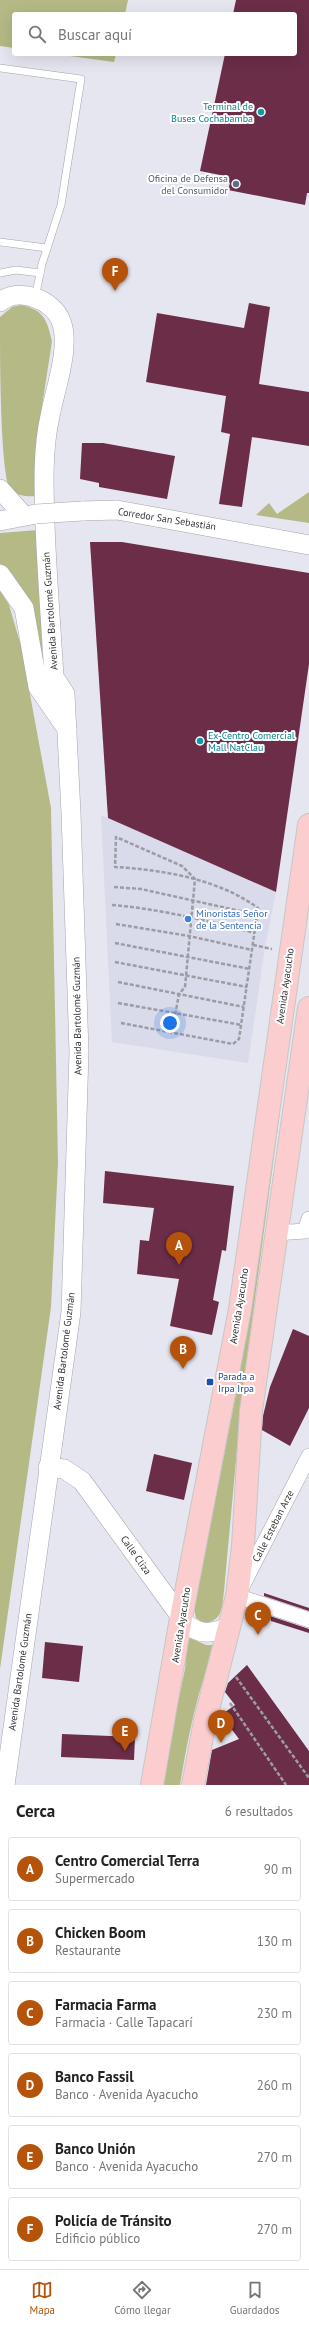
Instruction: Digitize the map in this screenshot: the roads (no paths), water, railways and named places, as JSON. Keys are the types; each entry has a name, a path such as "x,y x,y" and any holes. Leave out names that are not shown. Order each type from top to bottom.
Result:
{"main road":[{"name":"Avenida Ayacucho","path":"152,1785 181,1618 240,1309 309,825"},
{"path":"193,1785 227,1627 237,1596 243,1546 251,1411 309,1008"}],"street":[{"name":"Avenida Bartolomé Guzmán","path":"0,302 5,298 19,296 35,298 52,308 61,321 65,344 46,438 44,487 54,677 65,694 72,813 79,1052 77,1159 71,1312 48,1467 5,1785"},
{"path":"0,489 30,515"},
{"name":"Corredor San Sebastián","path":"0,521 30,515 117,510 309,545"},
{"path":"0,574 24,608 38,687 67,729"},
{"path":"276,1233 305,1231 309,1219"},
{"name":"Calle Esteban Arze","path":"237,1596 309,1456"},
{"name":"Calle Cliza","path":"48,1467 64,1469 82,1481 181,1618 192,1629 203,1633 215,1633 227,1627"},
{"path":"237,1596 309,1620"}],"lane":[{"path":"0,68 81,79 61,205 40,273 35,298"},
{"path":"0,242 47,248"},
{"path":"0,273 16,270 40,273"}],"place":[{"name":"Terminal de Buses Cochabamba","path":"261,112"},
{"name":"Oficina de Defensa del Consumidor","path":"236,184"},
{"name":"Policía de Tránsito","path":"115,291"},
{"name":"Ex-Centro Comercial Mall NatClau","path":"200,741"},
{"name":"Minoristas Señor de la Sentencia","path":"188,919"},
{"name":"Centro Comercial Terra","path":"179,1265"},
{"name":"Chicken Boom","path":"183,1369"},
{"name":"Parada a Irpa Irpa","path":"210,1382"},
{"name":"Farmacia Farma","path":"258,1635"},
{"name":"Banco Fassil","path":"221,1743"},
{"name":"Banco Unión","path":"125,1751"}]}
